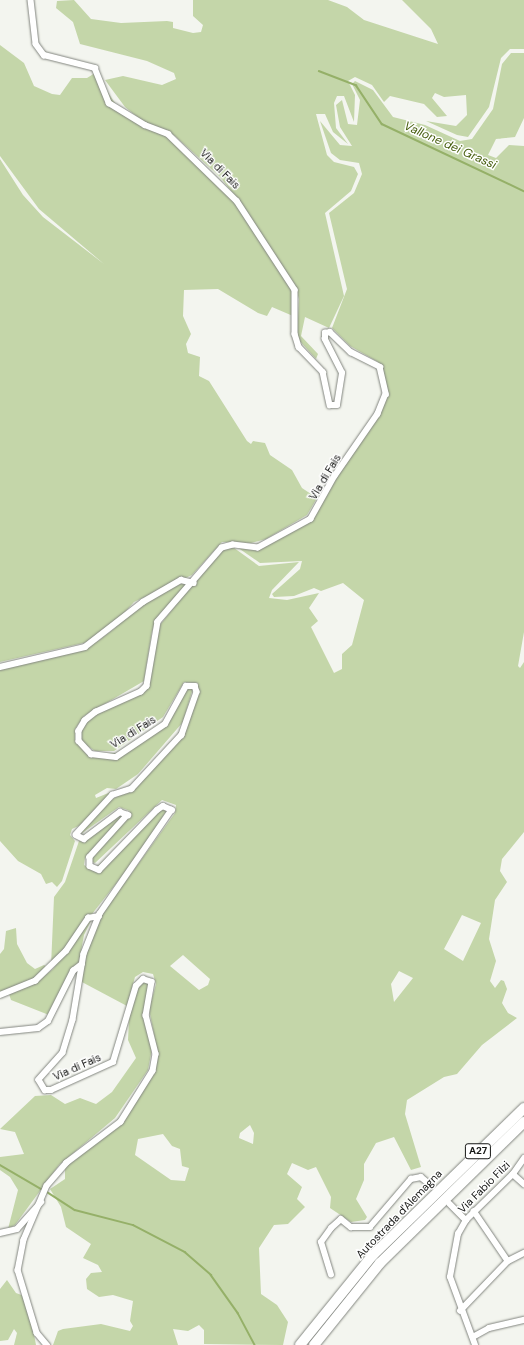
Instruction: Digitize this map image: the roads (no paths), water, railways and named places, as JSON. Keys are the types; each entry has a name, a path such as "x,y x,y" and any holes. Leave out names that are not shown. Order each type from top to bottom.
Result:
{"highway":[{"name":"Autostrada d'Alemagna","path":"300,1345 373,1255 524,1108"},
{"name":"Autostrada d'Alemagna","path":"314,1345 380,1263 524,1122"}],"street":[{"name":"Via di Fais","path":"31,0 36,44 44,56 95,68 109,103 145,125 168,134 237,201 295,290 295,334 299,347 323,372 330,405 337,405 342,373 337,357 326,342 325,333 336,335 351,352 380,367 386,394 378,414 335,476 311,520 258,548 233,545 222,548 194,583 158,622 147,686 141,692 96,712 85,721 79,731 79,741 91,754 116,757 165,724 186,686 195,686 197,692 182,735 150,772 132,789 113,795 100,813 77,830 78,838 84,839 120,812 128,815 90,857 90,866 99,870 157,810 163,806 172,810 99,916 82,964 73,1020 63,1053 39,1080 41,1086 51,1090 113,1062 136,986 143,979 152,982 146,1015 156,1054 153,1072 121,1122 67,1163 47,1187 41,1202"},
{"path":"0,667 85,647 143,602 181,580 194,583"},
{"path":"0,996 35,981 66,951 88,918 99,916"},
{"path":"0,1032 38,1028 48,1021 73,971 82,964"},
{"name":"Via Fabio Filzi","path":"475,1345 473,1337 460,1310 450,1277 458,1234 466,1220 513,1174 524,1158"},
{"path":"513,1174 524,1184"},
{"path":"331,1275 321,1242 331,1228 341,1219 352,1227 370,1227 411,1179 421,1178 426,1181"},
{"path":"0,1233 17,1229 41,1202"},
{"path":"41,1202 24,1240 18,1270 38,1332 47,1345"},
{"path":"450,1204 466,1220"},
{"path":"474,1211 508,1261"},
{"path":"460,1310 508,1261 524,1253"},
{"path":"473,1337 489,1328 524,1320"}],"waterway":[{"name":"Vallone dei Grassi","path":"319,71 356,85 382,124 524,191"},
{"path":"0,1165 43,1190"},
{"path":"47,1192 75,1210 133,1225 185,1252 211,1275 238,1313 255,1345"}],"tunnel":[{"path":"426,1181 447,1201"}]}
